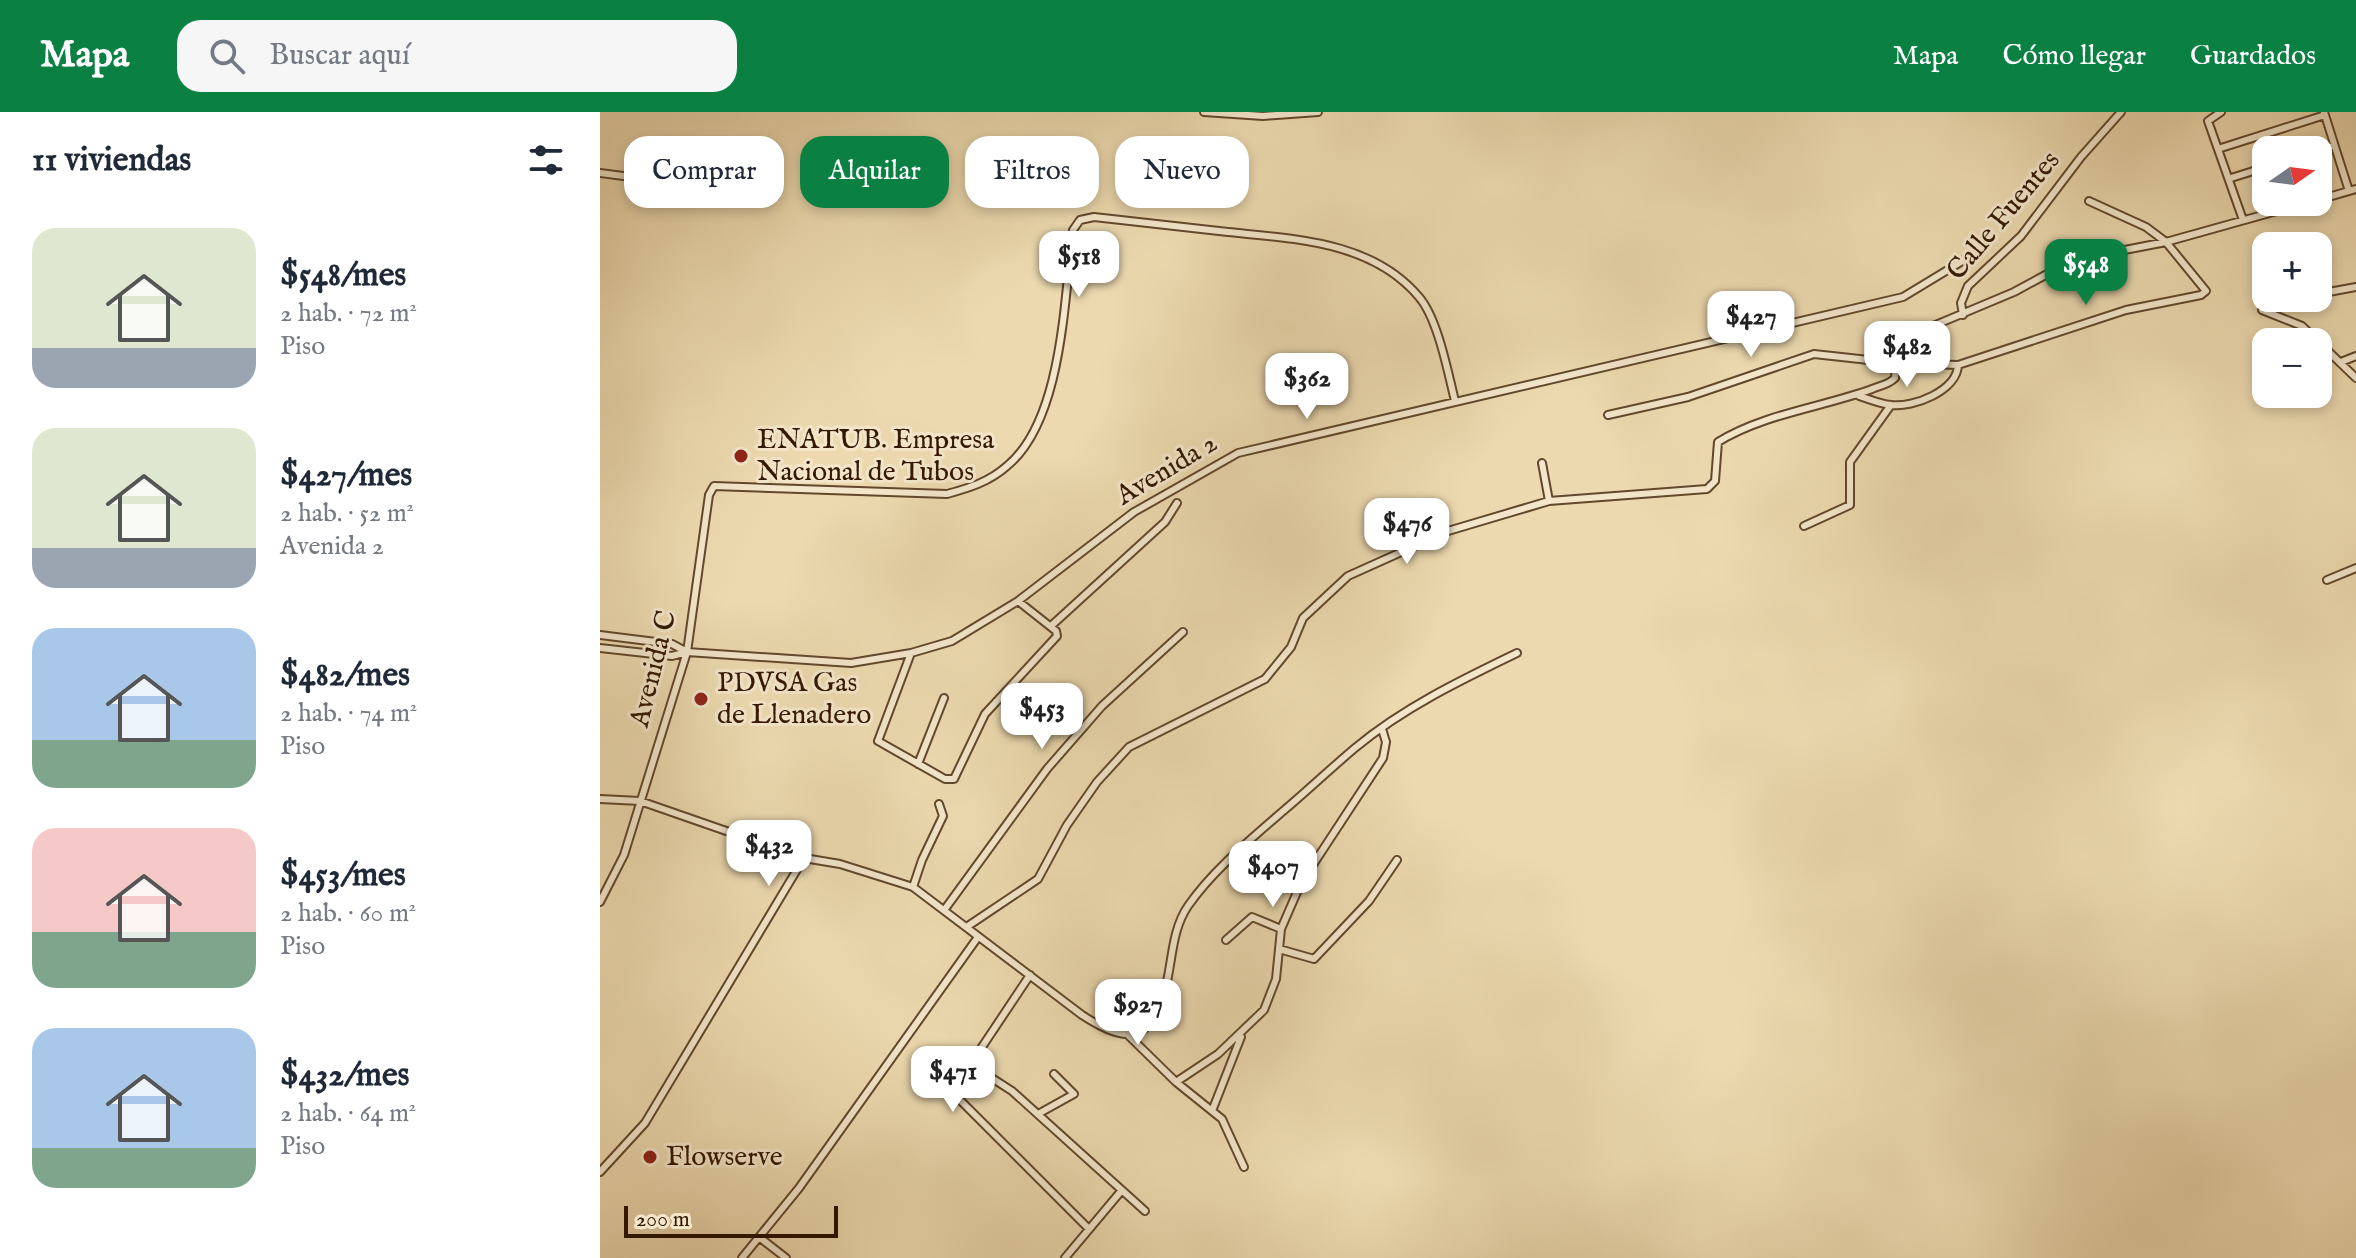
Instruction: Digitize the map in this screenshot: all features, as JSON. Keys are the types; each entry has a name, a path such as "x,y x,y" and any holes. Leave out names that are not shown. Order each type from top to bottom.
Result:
{"street":[{"path":"1204,112 1263,116 1318,112"},
{"name":"Calle Fuentes","path":"1963,315 1961,303 1968,286 2021,236 2121,112"},
{"path":"2221,112 2208,121 2221,148 2243,220"},
{"path":"2221,148 2324,114 2353,190 2332,196"},
{"path":"2231,178 2252,171"},
{"path":"600,173 624,176"},
{"path":"1608,415 1688,397 1814,354 1896,363 1958,365 2126,310 2201,295 2206,291 2166,242 2146,227 2089,201"},
{"path":"968,926 1038,879 1067,825 1097,782 1129,747 1265,679 1291,647 1303,618 1348,576 1448,531 1549,501 1707,489 1715,481 1718,442 1781,415 1859,396 1892,382 1902,339 1963,315 2073,260 2166,242 2258,216"},
{"name":"Avenida C","path":"600,902 624,855 687,652 709,495 714,486 947,494 980,484 1009,466 1033,437 1051,393 1073,230 1080,220 1094,217 1321,242 1375,262 1397,275 1422,299 1446,365 1455,401"},
{"name":"Avenida 2","path":"600,648 672,656 687,652 851,663 911,653 952,641 1018,601 1134,512 1238,453 1903,297 1969,257"},
{"path":"2332,291 2356,287"},
{"path":"2267,312 2302,326 2356,378"},
{"path":"2341,362 2356,356"},
{"path":"1859,396 1891,405 1908,405 1937,393 1953,380 1958,365"},
{"path":"1804,526 1850,505 1850,462 1861,442 1891,405"},
{"path":"1542,463 1549,501"},
{"path":"1051,626 1118,561 1165,522 1177,503"},
{"path":"2327,580 2356,568"},
{"path":"911,653 878,741 945,779 954,779 985,714 1012,681 1055,640 1056,631 1018,601"},
{"path":"945,909 1047,769 1102,706 1183,632"},
{"name":"Avenida 2","path":"600,635 672,644 687,652"},
{"path":"1127,1034 1148,1026 1163,996 1177,925 1189,904 1243,846 1382,729 1438,692 1517,653"},
{"path":"918,764 944,698"},
{"path":"1176,1082 1242,1034 1264,1010 1276,979 1281,929 1301,883 1383,758 1386,742 1382,729"},
{"path":"600,799 640,801 804,858 840,864 913,887 1105,1029 1127,1034 1227,1127 1244,1167"},
{"path":"913,887 943,816 939,804"},
{"path":"600,1172 645,1123 804,858"},
{"path":"1279,949 1314,959 1369,901 1397,860"},
{"path":"1226,940 1252,917 1281,929"},
{"path":"742,1258 799,1188 978,937"},
{"path":"1030,975 952,1092 1089,1229"},
{"path":"1212,1111 1242,1034"},
{"path":"970,1064 1038,1114 1145,1211"},
{"path":"1038,1114 1074,1094 1054,1074"},
{"path":"1065,1258 1122,1190"},
{"path":"759,1237 786,1258"}],"place":[{"name":"ENATUB. Empresa Nacional de Tubos","path":"741,456"},
{"name":"PDVSA Gas de Llenadero","path":"701,699"},
{"name":"Flowserve","path":"650,1157"}]}
